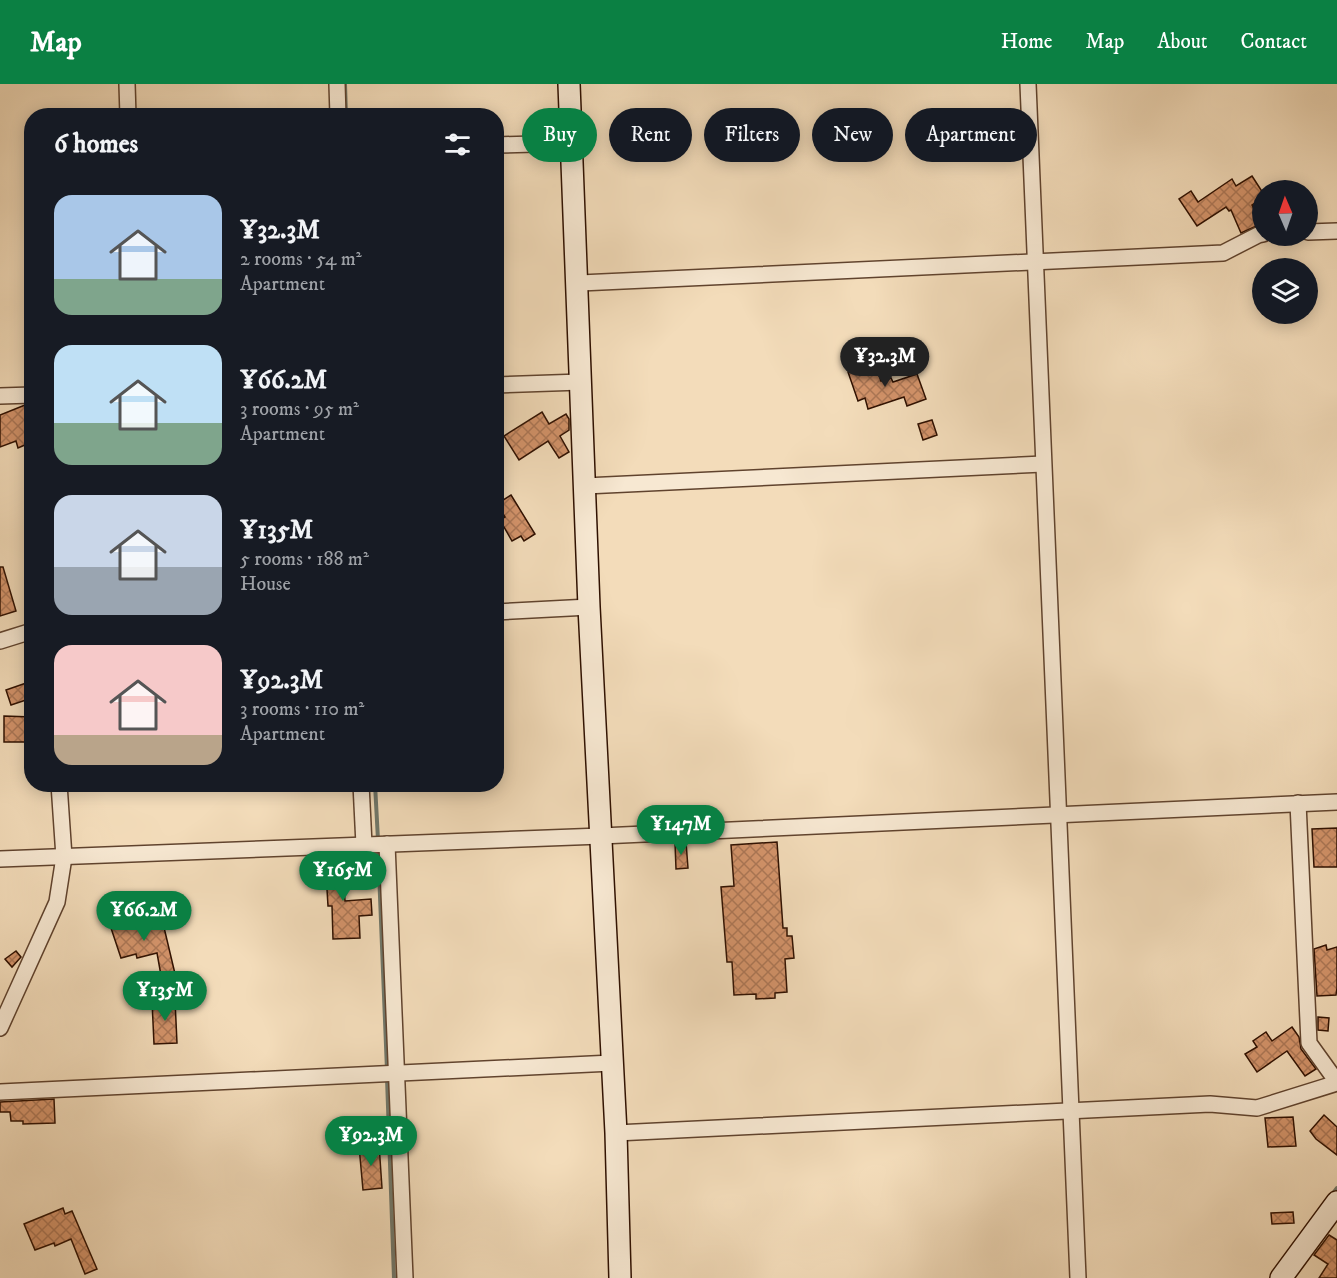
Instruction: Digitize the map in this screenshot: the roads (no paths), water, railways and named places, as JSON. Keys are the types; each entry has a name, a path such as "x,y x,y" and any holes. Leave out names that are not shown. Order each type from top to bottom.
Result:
{"street":[{"path":"127,84 128,108"},
{"path":"337,84 338,108"},
{"path":"569,84 570,108"},
{"path":"1028,84 1078,1278"},
{"path":"504,145 522,144"},
{"path":"572,162 620,1278"},
{"path":"1318,232 1337,231"},
{"path":"577,279 580,283 1223,253 1252,238"},
{"path":"504,385 581,382"},
{"path":"0,396 24,394"},
{"path":"585,486 1043,464"},
{"path":"504,612 590,607"},
{"path":"0,641 24,634"},
{"path":"0,1028 57,902 64,857 60,792"},
{"path":"361,792 364,845"},
{"path":"615,1133 1210,1104 1257,1108 1337,1083 1309,1043 1298,802"},
{"path":"0,859 601,836 1337,802"},
{"path":"387,844 405,1278"},
{"path":"0,1092 612,1063"},
{"path":"1281,1278 1337,1202"}],"waterway":[{"path":"345,84 346,108"},
{"path":"375,792 378,840"},
{"path":"378,847 387,1070"},
{"path":"387,1078 394,1278"},
{"path":"1331,1196 1337,1188"}]}
